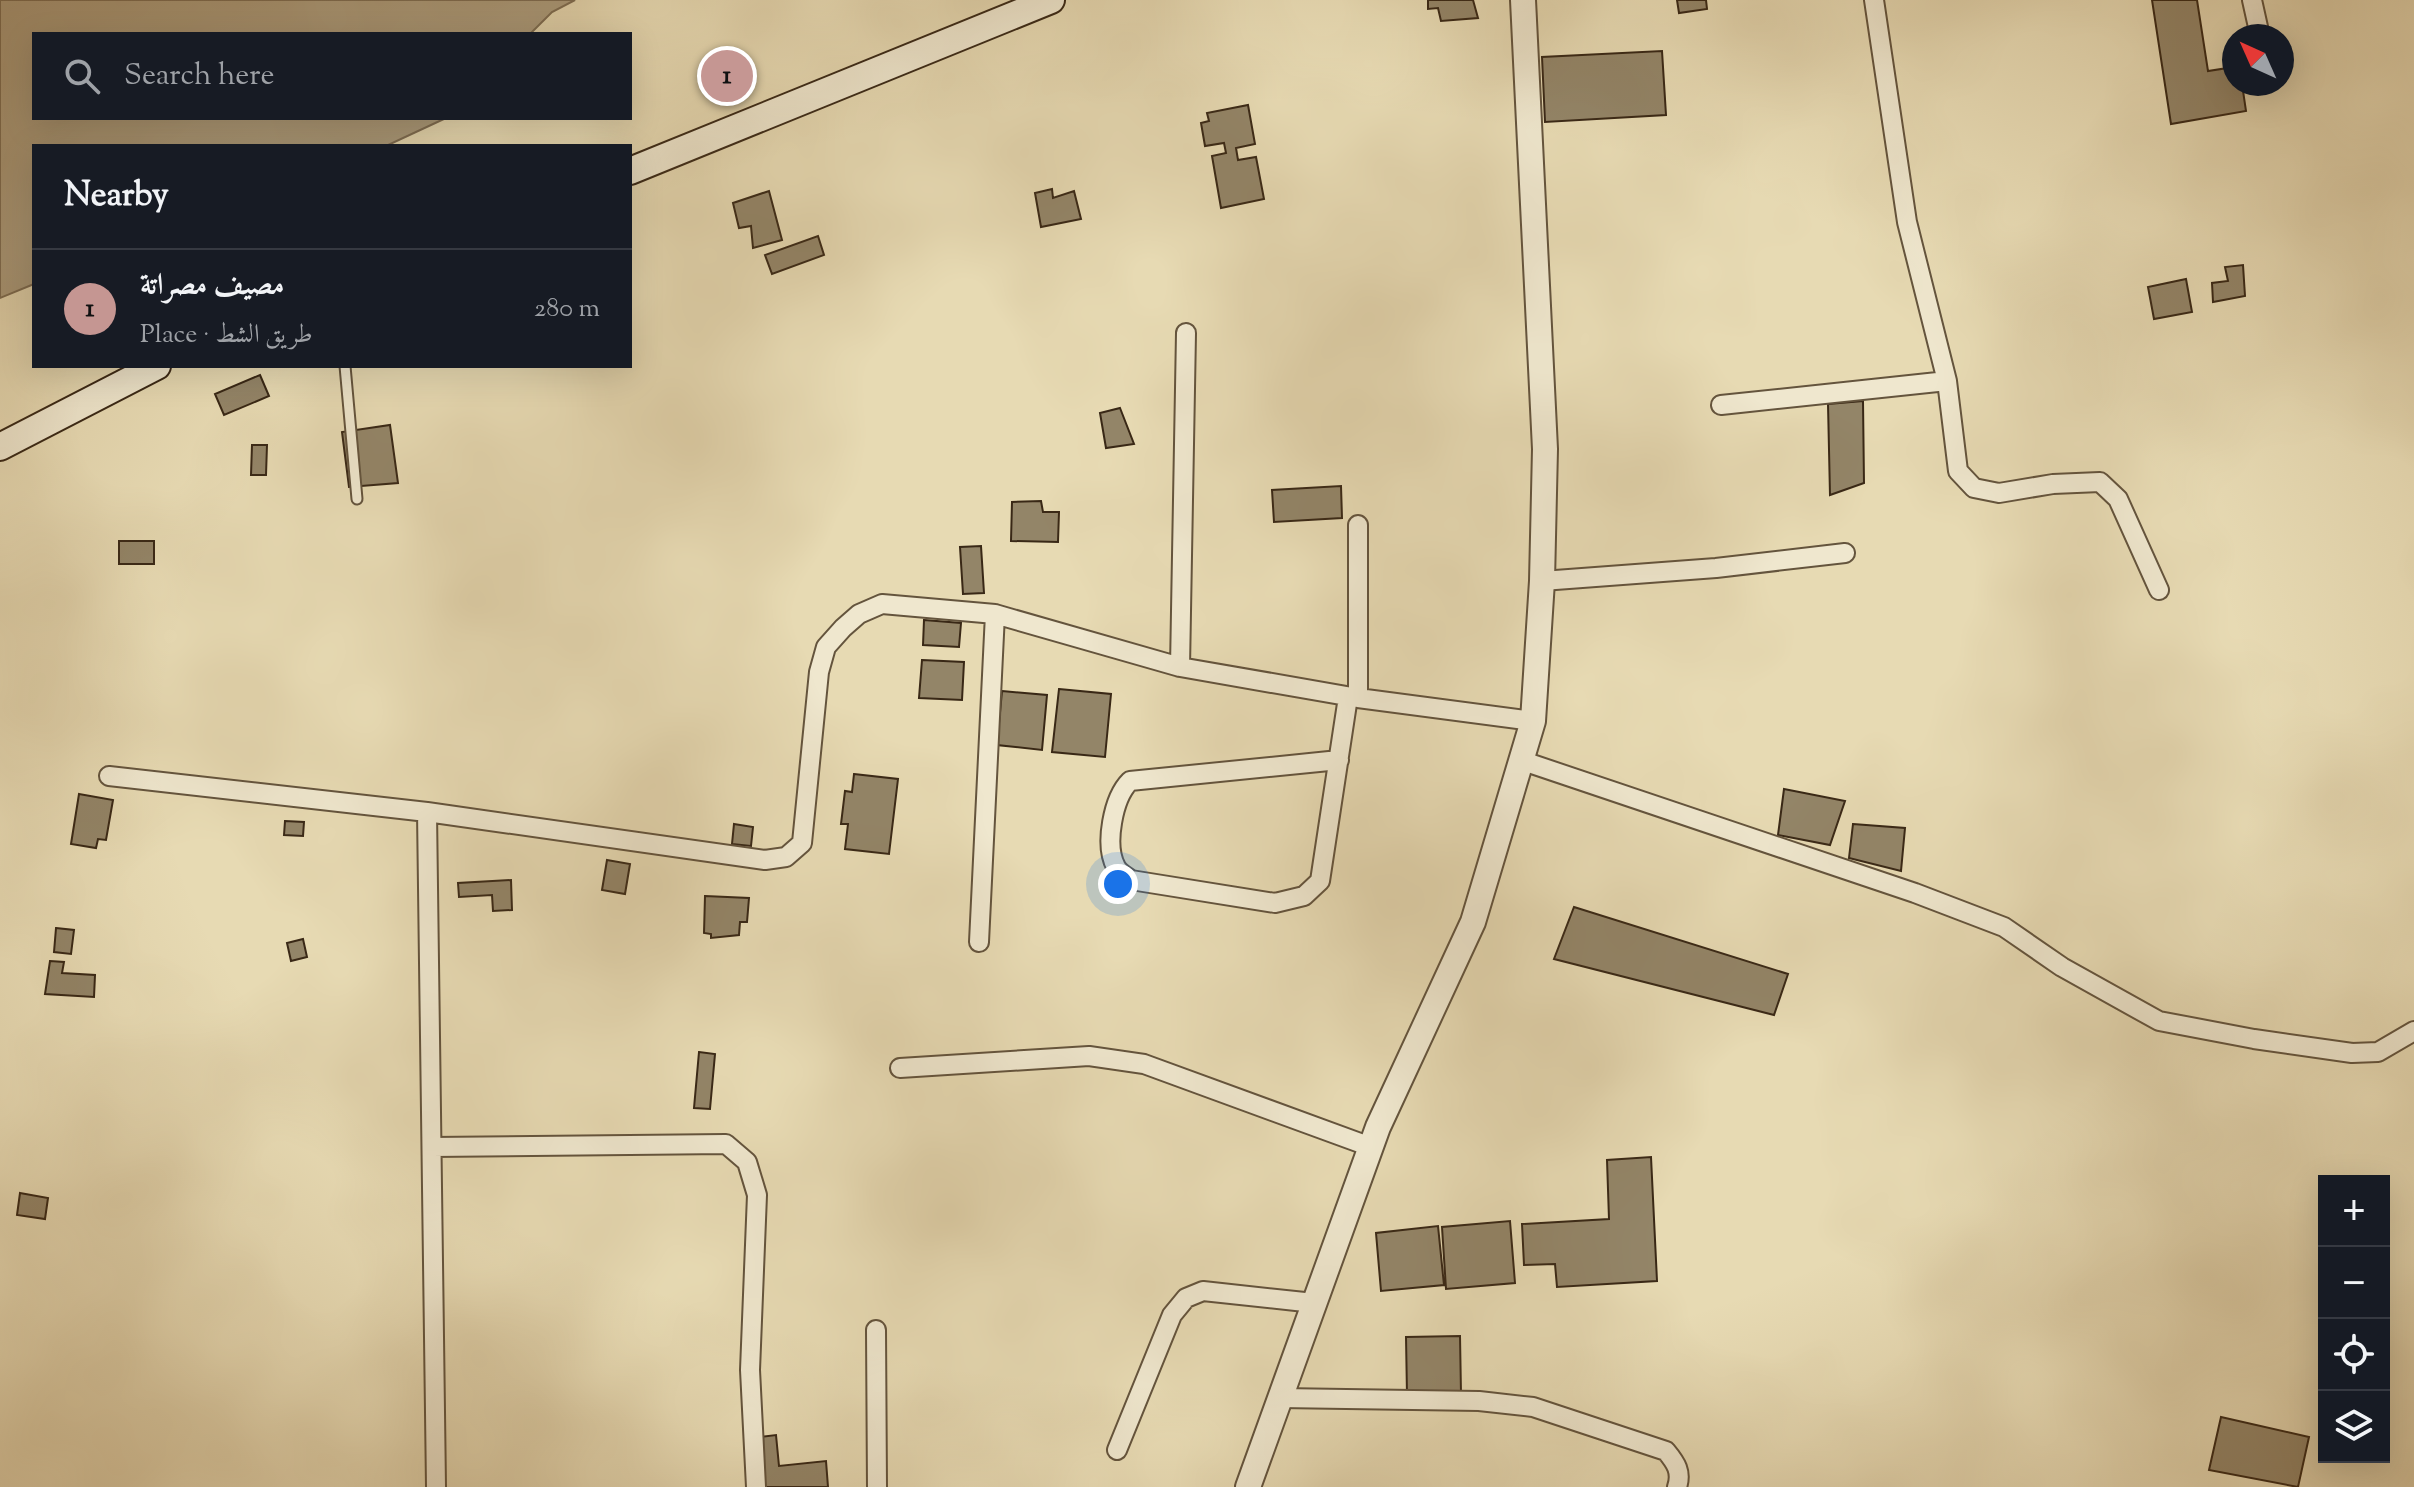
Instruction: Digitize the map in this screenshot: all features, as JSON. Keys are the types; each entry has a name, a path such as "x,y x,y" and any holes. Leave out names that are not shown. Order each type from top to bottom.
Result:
{"main road":[{"path":"632,170 1051,0"},
{"path":"0,447 153,368"}],"street":[{"path":"1248,1487 1371,1147 1473,922 1533,721 1542,581 1545,449 1523,0"},
{"path":"1874,0 1907,222 1947,381 1958,471 1974,488 1999,493 2053,484 2100,482 2124,508 2159,590"},
{"path":"2252,0 2257,24"},
{"path":"1180,667 1186,333"},
{"path":"1721,405 1947,381"},
{"path":"1339,760 1130,781 1116,799 1111,853 1117,870 1131,880 1275,903 1304,896 1320,881 1339,760 1353,697 1358,525"},
{"path":"1542,581 1716,568 1845,553"},
{"path":"109,776 427,812 765,860 786,857 802,843 819,672 826,647 859,614 882,604 995,614 1180,667 1353,697 1533,721"},
{"path":"979,942 995,614"},
{"path":"1523,761 1900,888 2004,927 2062,967 2159,1021 2352,1053 2378,1052 2414,1031"},
{"path":"427,812 436,1487"},
{"path":"900,1068 1089,1056 1144,1064 1371,1147"},
{"path":"432,1147 726,1144 747,1162 757,1195 750,1370 756,1487"},
{"path":"1117,1450 1172,1315 1186,1298 1203,1291 1314,1303"},
{"path":"876,1330 877,1487"},
{"path":"1280,1398 1479,1401 1533,1407 1666,1451 1676,1462 1680,1477 1677,1487"}],"lane":[{"path":"345,368 357,499"}],"shaded area":[{"path":"0,0 575,0 552,12 532,32 32,32 32,120 442,120 390,144 32,144 32,285 0,298"}],"building":[{"path":"1428,0 1473,0 1478,18 1441,21 1438,8 1428,9"},
{"path":"1677,0 1706,0 1707,9 1679,13"},
{"path":"2152,0 2197,0 2208,71 2222,69 2222,96 2244,96 2246,111 2171,124"},
{"path":"1662,51 1666,115 1545,122 1542,57"},
{"path":"1248,105 1255,144 1236,148 1238,160 1256,157 1264,199 1221,208 1212,156 1226,153 1224,143 1205,146 1201,123 1209,121 1207,113"},
{"path":"1052,189 1053,198 1074,191 1081,219 1041,227 1035,193"},
{"path":"769,191 782,240 753,248 751,226 739,228 733,203"},
{"path":"818,236 824,255 772,274 765,255"},
{"path":"2243,265 2245,296 2213,302 2212,283 2228,281 2225,267"},
{"path":"2186,279 2192,312 2154,319 2148,287"},
{"path":"260,375 269,396 224,415 215,394"},
{"path":"1863,401 1864,483 1830,495 1828,404"},
{"path":"1120,408 1134,444 1106,448 1100,413"},
{"path":"390,425 398,483 349,487 342,432"},
{"path":"252,445 267,445 266,475 251,475"},
{"path":"1341,486 1342,518 1274,522 1272,490"},
{"path":"1041,501 1043,512 1059,512 1058,542 1011,541 1012,502"},
{"path":"119,541 154,541 154,564 119,564"},
{"path":"981,546 984,593 963,594 960,547"},
{"path":"924,620 961,623 959,647 923,645"},
{"path":"922,660 964,662 962,700 919,698"},
{"path":"1059,689 1111,694 1105,757 1052,752"},
{"path":"1002,691 1047,695 1042,750 997,745"},
{"path":"854,774 898,779 889,854 845,849 848,824 841,824 845,791 852,792"},
{"path":"1784,789 1845,801 1830,845 1778,835"},
{"path":"79,794 113,800 106,840 98,839 96,848 71,844"},
{"path":"285,821 304,822 303,836 284,835"},
{"path":"734,824 753,827 751,846 732,844"},
{"path":"1853,824 1905,828 1901,871 1849,858"},
{"path":"607,860 630,864 625,894 602,890"},
{"path":"511,880 512,910 493,911 492,895 459,897 458,883"},
{"path":"705,896 749,898 747,922 740,922 739,935 711,938 711,934 704,933"},
{"path":"1574,907 1788,974 1774,1015 1554,959"},
{"path":"56,928 74,930 71,954 54,952"},
{"path":"303,939 307,957 291,961 287,943"},
{"path":"50,961 64,962 62,973 95,975 94,997 45,994"},
{"path":"699,1052 715,1054 710,1109 694,1108"},
{"path":"1651,1157 1657,1281 1557,1287 1555,1264 1524,1265 1522,1224 1609,1219 1607,1160"},
{"path":"20,1193 48,1198 45,1219 17,1215"},
{"path":"1510,1221 1515,1283 1446,1289 1442,1227"},
{"path":"1438,1226 1444,1285 1381,1291 1376,1233"},
{"path":"1460,1336 1461,1394 1407,1395 1406,1337"},
{"path":"2221,1417 2309,1437 2298,1487 2209,1470"},
{"path":"776,1435 779,1466 826,1461 828,1487 764,1487 759,1437"}],"place":[{"name":"مصيف مصراتة","path":"727,76"}]}
